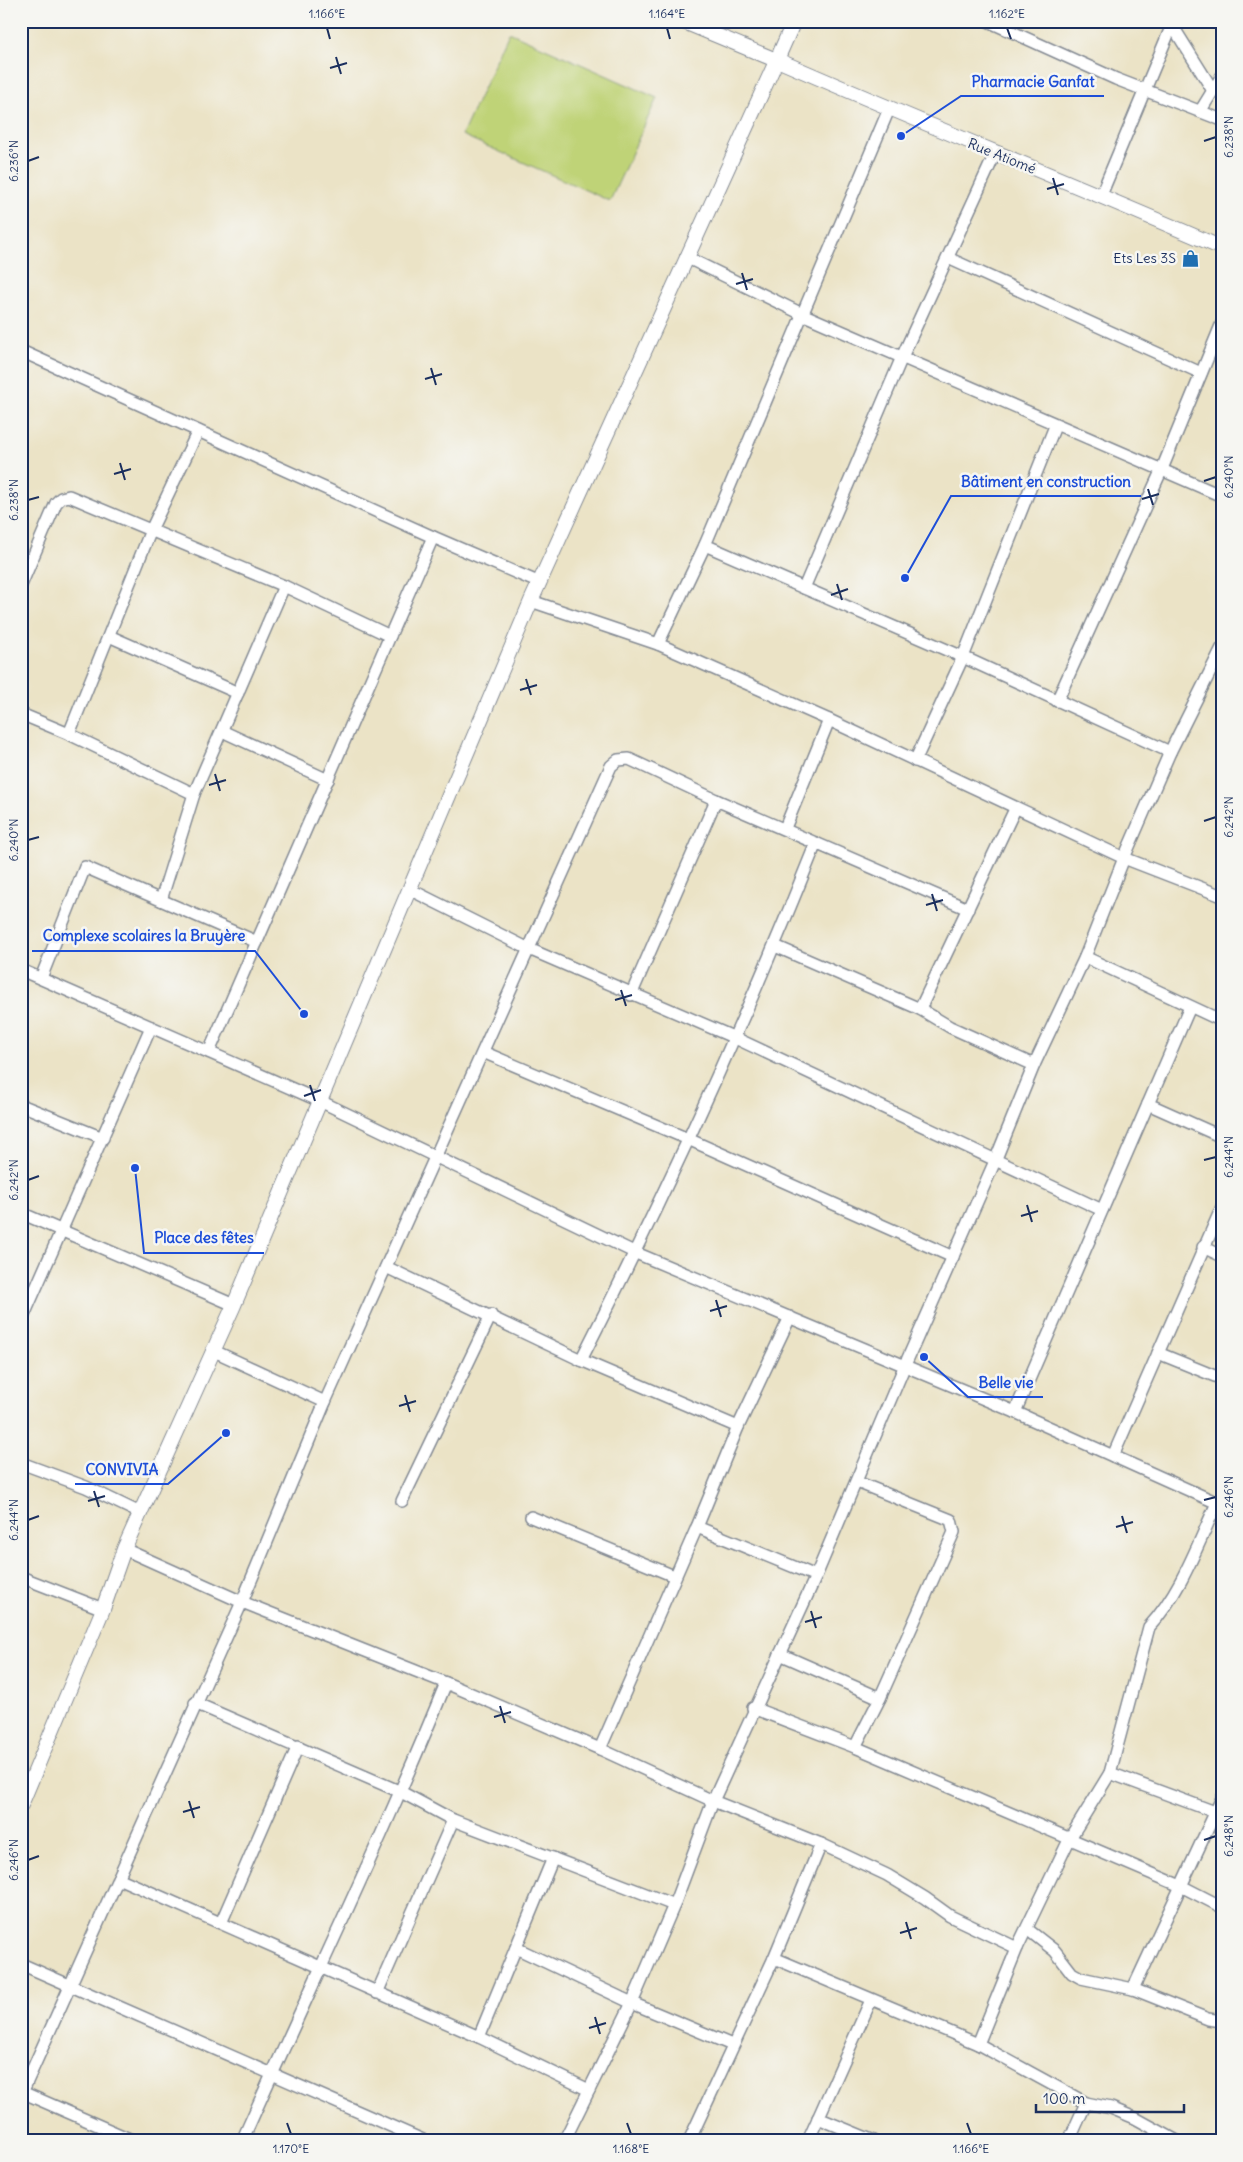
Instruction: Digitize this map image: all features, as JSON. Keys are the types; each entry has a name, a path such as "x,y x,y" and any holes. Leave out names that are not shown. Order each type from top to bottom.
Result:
{"street":[{"name":"Rue Atiomé","path":"682,21 995,154 1102,195 1222,248"},
{"path":"21,1805 103,1609 124,1549 212,1350 234,1305 531,601 794,21"},
{"path":"988,21 1146,90 1201,110 1222,120"},
{"path":"1102,195 1146,90 1171,23"},
{"path":"1171,23 1212,89"},
{"path":"1201,110 1212,89 1222,76"},
{"path":"658,644 705,545 888,109"},
{"path":"804,588 902,357 995,154"},
{"path":"686,257 802,314 1055,426 1162,469 1222,496"},
{"path":"948,258 1201,373"},
{"path":"1058,701 1162,469 1222,323"},
{"path":"21,351 433,537 540,582"},
{"path":"915,761 963,657 1055,426"},
{"path":"69,734 151,530 198,431"},
{"path":"21,585 56,504 61,498 69,496 284,586 390,636"},
{"path":"209,1052 433,537"},
{"path":"705,545 963,657 1170,752"},
{"path":"161,900 194,794 284,586"},
{"path":"531,601 658,644 829,720 1015,809 1124,858 1222,896"},
{"path":"108,636 238,693"},
{"path":"564,2141 632,2003 674,1904 713,1800 753,1708 780,1654 858,1482 905,1365 995,1161 1034,1065 1085,957 1124,858 1170,752 1222,648"},
{"path":"21,714 69,734 194,794"},
{"path":"785,828 829,720"},
{"path":"222,731 328,780"},
{"path":"129,2140 22,2094 195,1703 242,1602 325,1402 611,766 618,760 629,759 716,800 785,828 968,909"},
{"path":"630,995 716,800"},
{"path":"920,1010 1015,809"},
{"path":"581,1360 636,1253 775,946 816,843"},
{"path":"41,978 85,867 257,942"},
{"path":"409,888 529,949 630,995 733,1037 1102,1210"},
{"path":"775,946 920,1010 950,1027 1034,1065"},
{"path":"1085,957 1222,1021"},
{"path":"21,970 320,1101 636,1253 1015,1412 1219,1504 1170,1601 1149,1627 1110,1773 1070,1838 1018,1948 978,2044"},
{"path":"1015,1412 1190,1007"},
{"path":"21,1322 151,1027"},
{"path":"483,1052 688,1138 952,1256"},
{"path":"1148,1104 1222,1137"},
{"path":"21,1105 102,1138"},
{"path":"1113,1456 1222,1206"},
{"path":"21,1214 234,1305"},
{"path":"1203,1247 1222,1256"},
{"path":"386,1267 491,1315 581,1360 738,1426"},
{"path":"402,1501 491,1315"},
{"path":"600,1749 697,1527 738,1426 790,1317"},
{"path":"212,1350 325,1402"},
{"path":"1158,1353 1222,1380"},
{"path":"21,1463 86,1487 140,1513"},
{"path":"856,1747 880,1698 954,1532 950,1520 858,1482"},
{"path":"530,1517 674,1576"},
{"path":"697,1527 816,1576"},
{"path":"124,1549 242,1602 446,1683 713,1800 821,1844 887,1876 925,1898 950,1916 1018,1948"},
{"path":"21,1577 103,1609"},
{"path":"780,1654 880,1698"},
{"path":"242,2141 319,1967 401,1792 446,1683"},
{"path":"195,1703 401,1792 453,1820 674,1904"},
{"path":"753,1708 856,1747 1070,1838 1182,1887 1222,1907"},
{"path":"221,1924 298,1746"},
{"path":"1110,1773 1215,1812"},
{"path":"1133,1989 1222,1798"},
{"path":"377,1993 453,1820"},
{"path":"694,2139 732,2045 774,1958 821,1844"},
{"path":"479,2038 553,1858"},
{"path":"118,1878 479,2038 589,2090"},
{"path":"1028,1929 1055,1951 1072,1973 1090,1981 1133,1989 1208,2019 1222,2021"},
{"path":"516,1948 632,2003 732,2045"},
{"path":"774,1958 978,2044 1086,2103 1111,2108 1135,2118 1177,2141"},
{"path":"21,1964 426,2141"},
{"path":"808,2141 871,2000"},
{"path":"1069,2141 1086,2103"},
{"path":"818,2118 874,2141"}],"green space":[{"path":"509,32 657,98 610,201 462,135"}],"place":[{"name":"Pharmacie Ganfat","path":"901,136"},
{"name":"Ets Les 3S","path":"1190,258"},
{"name":"Bâtiment en construction","path":"905,578"},
{"name":"Complexe scolaires la Bruyère","path":"304,1014"},
{"name":"Place des fêtes","path":"135,1168"},
{"name":"Belle vie","path":"924,1357"},
{"name":"CONVIVIA","path":"226,1433"}]}
